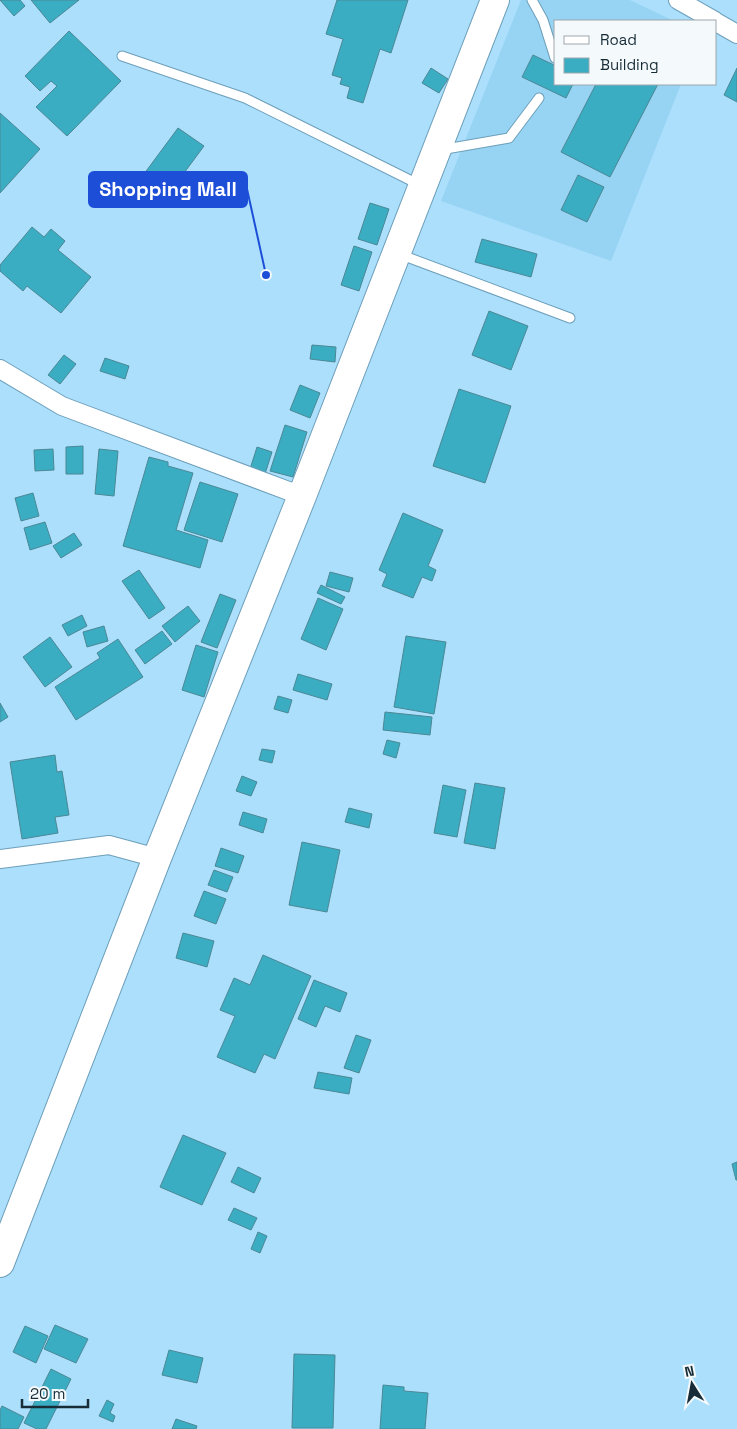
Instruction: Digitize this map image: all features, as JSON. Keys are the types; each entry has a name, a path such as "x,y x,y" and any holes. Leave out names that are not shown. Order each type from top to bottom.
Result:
{"highway":[{"path":"0,1263 157,858 302,496 495,0"}],"street":[{"path":"678,0 714,20"},
{"path":"717,22 737,34"},
{"path":"0,369 62,406 302,496"},
{"path":"0,859 109,845 157,858"}],"lane":[{"path":"532,0 543,20 554,55"},
{"path":"122,56 245,98 423,187"},
{"path":"436,151 509,138 539,98"},
{"path":"397,253 570,318"}],"shaded area":[{"path":"521,0 630,0 672,20 554,20 554,85 681,85 611,261 441,201"}],"building":[{"path":"0,0 20,0 25,6 14,16"},
{"path":"31,0 79,0 50,23"},
{"path":"337,0 408,0 391,53 380,49 363,103 347,98 350,87 340,84 342,78 332,75 343,39 326,34"},
{"path":"69,31 121,81 67,136 36,107 57,86 51,81 40,91 25,76"},
{"path":"533,55 554,65 554,85 572,85 566,98 522,77"},
{"path":"431,68 448,79 439,93 422,83"},
{"path":"737,68 737,102 724,95"},
{"path":"595,85 657,85 610,177 561,152"},
{"path":"0,113 40,149 0,193"},
{"path":"178,128 204,146 184,173 195,181 180,200 144,174"},
{"path":"578,175 604,187 587,222 561,210"},
{"path":"370,203 389,209 377,245 358,239"},
{"path":"32,227 44,237 51,229 65,241 58,250 91,277 61,313 27,286 23,291 0,271 0,265"},
{"path":"482,239 537,254 531,277 475,262"},
{"path":"354,246 372,252 359,291 341,285"},
{"path":"489,311 528,326 511,370 472,355"},
{"path":"312,345 336,347 335,362 310,359"},
{"path":"64,355 76,364 60,384 48,375"},
{"path":"105,358 129,366 125,379 100,371"},
{"path":"300,385 320,393 310,418 290,410"},
{"path":"459,389 511,406 485,483 433,466"},
{"path":"285,425 307,432 293,477 270,471"},
{"path":"83,446 83,474 66,474 66,447"},
{"path":"257,447 272,452 265,474 250,469"},
{"path":"53,449 54,470 35,471 34,450"},
{"path":"99,449 118,451 114,496 95,494"},
{"path":"149,457 168,462 168,466 193,473 176,530 208,540 200,568 123,546"},
{"path":"200,482 238,494 222,542 184,530"},
{"path":"33,493 39,516 21,521 15,498"},
{"path":"403,513 443,530 428,566 436,570 432,581 422,577 413,598 382,586 387,574 379,570"},
{"path":"45,522 52,543 30,550 24,528"},
{"path":"74,533 82,545 61,558 53,546"},
{"path":"139,570 165,608 149,619 122,581"},
{"path":"330,572 353,578 349,592 326,586"},
{"path":"321,585 345,597 341,604 317,593"},
{"path":"220,594 236,600 217,648 201,642"},
{"path":"318,598 343,609 326,650 301,639"},
{"path":"188,606 200,621 175,642 162,626"},
{"path":"82,615 87,626 68,636 62,625"},
{"path":"104,626 108,641 87,647 83,632"},
{"path":"162,631 172,644 145,664 135,650"},
{"path":"406,636 446,642 434,714 394,707"},
{"path":"50,637 72,667 45,687 23,657"},
{"path":"118,639 143,677 76,720 55,687 100,658 97,653"},
{"path":"196,645 218,652 204,697 182,690"},
{"path":"298,674 332,684 327,700 293,690"},
{"path":"278,696 292,700 288,713 274,709"},
{"path":"0,703 8,717 0,722"},
{"path":"385,712 432,717 430,735 383,730"},
{"path":"387,740 400,743 396,758 383,754"},
{"path":"262,749 275,751 272,763 259,760"},
{"path":"55,755 57,772 62,771 69,815 55,817 58,833 22,839 10,762"},
{"path":"242,776 257,782 251,796 236,791"},
{"path":"475,783 505,788 495,849 464,843"},
{"path":"443,785 466,790 457,837 434,833"},
{"path":"349,808 372,814 369,828 345,822"},
{"path":"243,812 267,819 263,833 239,825"},
{"path":"302,842 340,850 327,912 289,905"},
{"path":"221,848 244,856 238,873 215,866"},
{"path":"214,870 233,877 227,892 208,885"},
{"path":"204,891 226,899 216,924 194,916"},
{"path":"183,933 214,941 207,967 176,958"},
{"path":"263,955 311,976 275,1059 264,1054 255,1073 217,1057 235,1016 220,1010 234,978 250,985"},
{"path":"314,980 347,993 340,1012 325,1006 316,1027 298,1019"},
{"path":"356,1035 371,1040 359,1073 344,1068"},
{"path":"318,1072 352,1078 349,1094 314,1088"},
{"path":"183,1135 226,1153 202,1205 160,1187"},
{"path":"737,1162 737,1180 736,1180 732,1164"},
{"path":"238,1167 261,1178 254,1193 231,1182"},
{"path":"234,1208 257,1218 251,1230 228,1220"},
{"path":"258,1232 267,1236 260,1253 251,1249"},
{"path":"55,1325 88,1339 76,1363 44,1349"},
{"path":"25,1326 48,1336 36,1363 13,1352"},
{"path":"169,1350 203,1358 197,1383 162,1375"},
{"path":"294,1354 335,1355 333,1428 292,1428"},
{"path":"51,1369 71,1379 46,1429 37,1429 24,1423"},
{"path":"383,1385 404,1387 404,1391 428,1393 425,1429 380,1429"},
{"path":"107,1400 114,1404 110,1413 115,1416 113,1422 99,1416"},
{"path":"2,1406 24,1417 18,1429 0,1429 0,1410"},
{"path":"176,1419 197,1426 196,1429 172,1429"}],"place":[{"name":"Shopping Mall","path":"266,275"}]}
